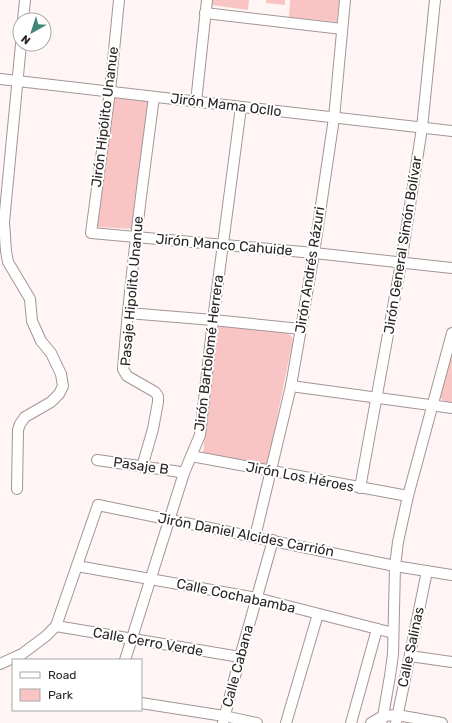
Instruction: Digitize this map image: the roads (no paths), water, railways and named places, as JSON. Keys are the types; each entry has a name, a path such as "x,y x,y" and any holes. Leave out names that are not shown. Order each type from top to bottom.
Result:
{"street":[{"path":"24,12 25,0"},
{"name":"Jirón Hipólito Unanue","path":"90,233 110,92 119,0"},
{"path":"196,102 207,0"},
{"name":"Jirón Andrés Rázuri","path":"255,537 291,386 314,253 334,118 345,0"},
{"name":"Jirón General Simón Bolívar","path":"360,488 402,263 422,128 435,0"},
{"path":"205,12 342,29"},
{"path":"17,489 18,430 20,424 25,416 51,402 60,394 63,386 62,374 51,354 41,341 32,321 30,299 8,262 6,251 4,222 20,52"},
{"name":"Jirón Mama Ocllo","path":"0,79 452,132"},
{"name":"Pasaje Hipolito Unanue","path":"142,467 153,429 158,396 155,392 127,376 123,369 136,237 154,97"},
{"name":"Jirón Bartolomé Herrera","path":"125,659 184,473 200,435 213,320 241,107"},
{"name":"Jirón Manco Cahuide","path":"90,233 314,253 452,268"},
{"path":"128,313 301,329"},
{"path":"382,720 393,654 395,566 398,542 408,496 452,333"},
{"path":"291,386 452,408"},
{"name":"Jirón Los Héroes","path":"191,456 408,496"},
{"name":"Pasaje B","path":"97,460 184,473"},
{"name":"Jirón Daniel Alcides Carrión","path":"77,566 98,505 395,566 452,575"},
{"name":"Calle Cabana","path":"223,719 273,540"},
{"path":"0,664 22,654 46,636 56,626 77,566"},
{"name":"Calle Cochabamba","path":"77,566 257,598 393,633"},
{"name":"Calle Salinas","path":"396,719 427,571"},
{"path":"286,723 318,614"},
{"name":"Calle Cerro Verde","path":"56,626 240,657"},
{"path":"351,723 377,629"},
{"path":"410,656 452,662"},
{"path":"142,703 223,719 257,723"},
{"path":"371,723 382,720 396,719 442,723"}]}
